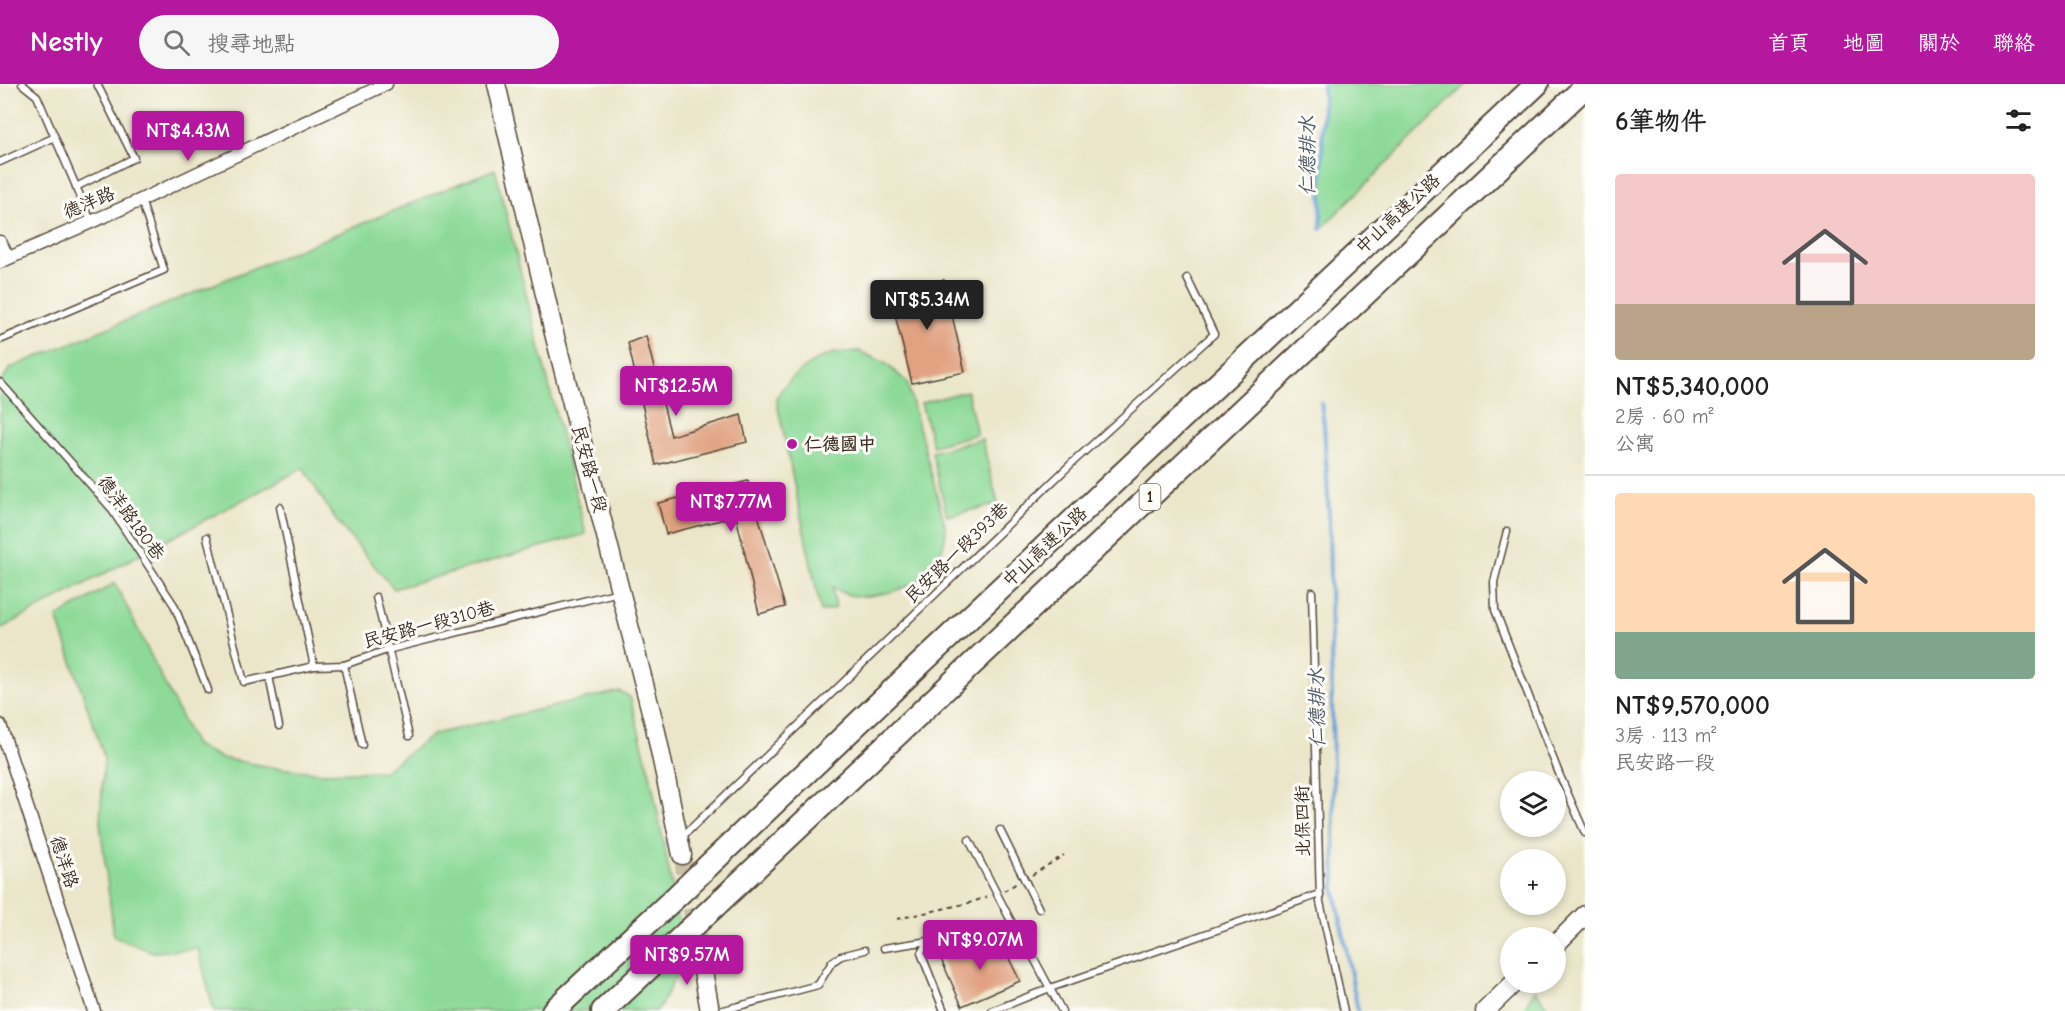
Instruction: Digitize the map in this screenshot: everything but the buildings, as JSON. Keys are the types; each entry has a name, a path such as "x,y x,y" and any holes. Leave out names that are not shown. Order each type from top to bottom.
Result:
{"highway":[{"name":"中山高速公路","path":"553,1011 1537,84"},
{"name":"中山高速公路","path":"603,1011 1585,87"}],"street":[{"name":"德洋路","path":"4,260 141,200 386,84"},
{"name":"民安路一段","path":"496,84 554,333 622,591 655,727 681,847"},
{"path":"0,242 4,260"},
{"name":"德洋路","path":"0,725 94,1011"},
{"path":"1566,934 1585,915"},
{"path":"700,954 710,1011"},
{"path":"1485,1011 1504,993"}],"lane":[{"path":"22,84 37,96 91,221"},
{"path":"76,186 134,158 97,84"},
{"path":"0,162 55,137"},
{"path":"0,340 164,270 141,200"},
{"name":"民安路一段393巷","path":"681,847 1072,463 1214,334 1187,278"},
{"name":"德洋路180巷","path":"0,382 110,507 174,605 208,690"},
{"path":"280,507 314,666"},
{"path":"1507,531 1494,582 1496,610 1560,777 1585,833"},
{"name":"民安路一段310巷","path":"207,537 244,682 314,666 344,665 387,650 622,591"},
{"name":"北保四街","path":"1311,592 1320,894 1344,1011"},
{"path":"376,597 409,736"},
{"path":"344,665 362,745"},
{"path":"269,676 279,726"},
{"path":"1000,830 1039,909"},
{"path":"969,840 996,895 1012,924 1023,936 1062,1011"},
{"path":"992,1011 1050,988 1320,894"},
{"path":"884,948 992,931 1012,924"},
{"path":"928,941 921,953 944,1011"},
{"path":"720,1011 818,985 832,962 841,956 865,950"}],"path":[{"path":"897,919 996,895 1064,855"}],"green space":[{"path":"1323,84 1466,84 1321,229"},
{"path":"495,169 586,534 394,589 335,519 303,468 0,629 0,384 10,368"},
{"path":"859,351 885,363 907,382 946,529 944,543 934,565 917,581 894,591 867,596 850,595 832,587 836,608 821,612 776,398 794,377 818,359 835,353"},
{"path":"967,391 977,434 933,446 921,403"},
{"path":"982,439 998,504 947,516 932,452"},
{"path":"115,583 195,745 221,758 323,773 384,771 434,734 620,691 630,697 650,774 686,956 658,1011 214,1011 198,949 153,952 114,937 100,822 104,757 57,617"},
{"path":"1533,993 1537,993 1551,1011 1522,1011"}],"waterway":[{"name":"仁德排水","path":"1321,229 1323,84"},
{"name":"仁德排水","path":"1321,403 1329,515 1335,892 1358,1011"}],"tunnel":[{"path":"682,855 700,954"}],"place":[{"name":"仁德國中","path":"792,444"}]}
